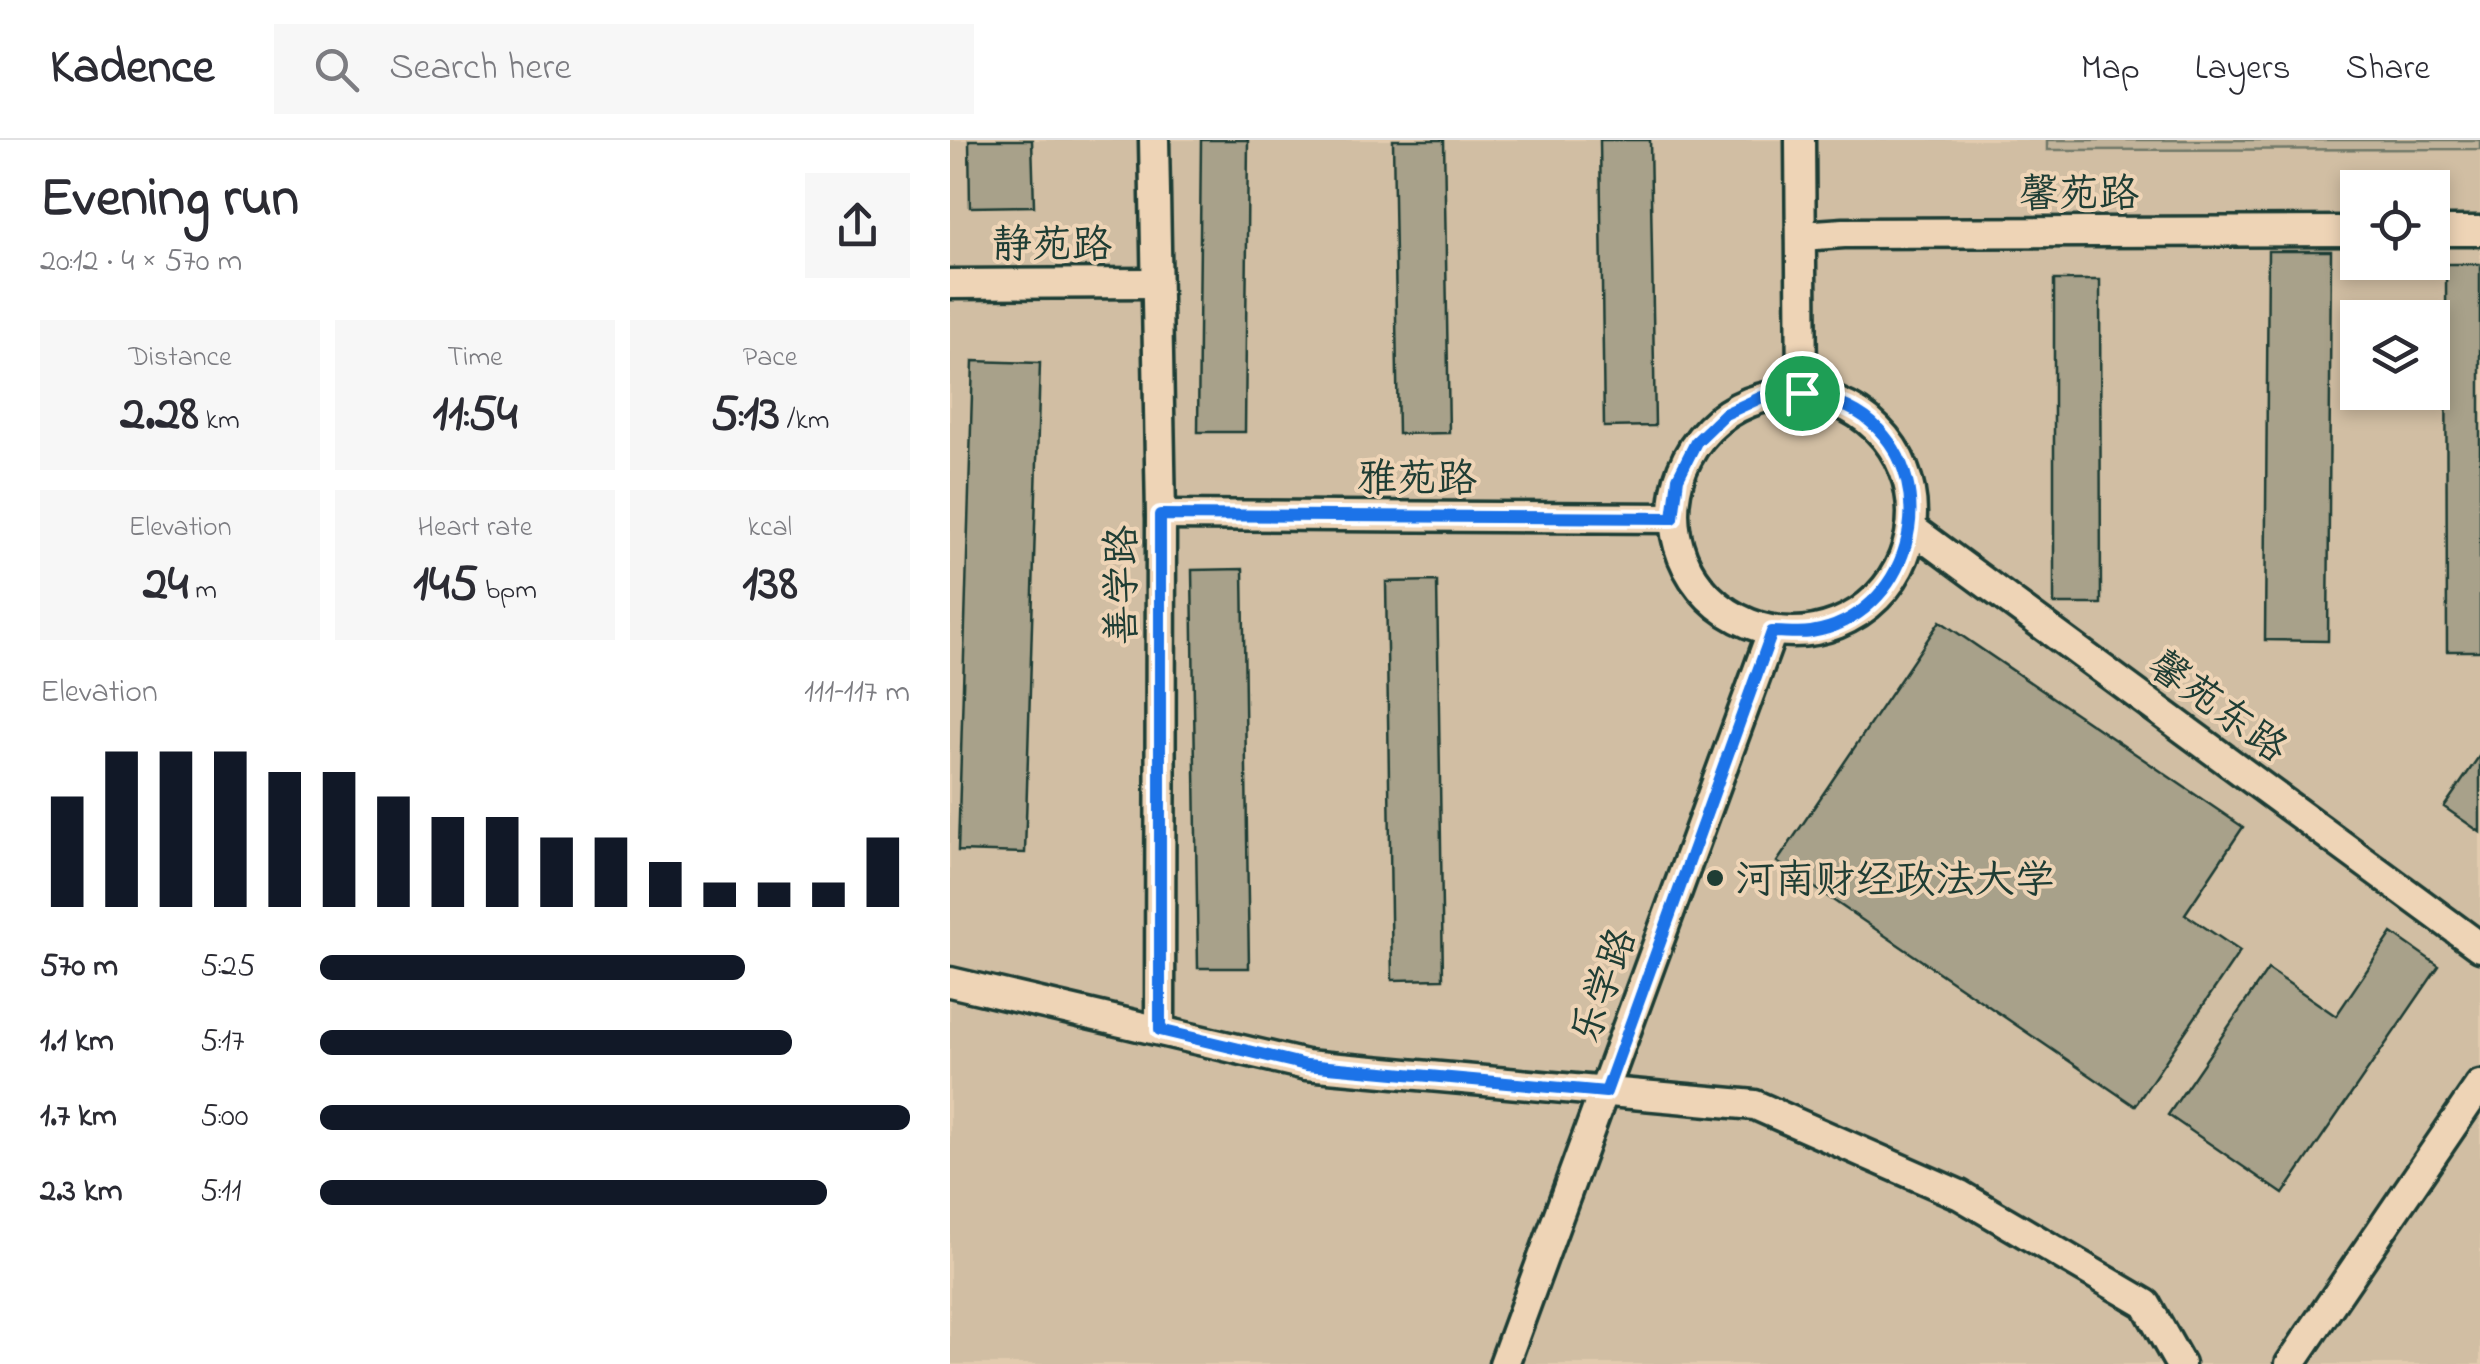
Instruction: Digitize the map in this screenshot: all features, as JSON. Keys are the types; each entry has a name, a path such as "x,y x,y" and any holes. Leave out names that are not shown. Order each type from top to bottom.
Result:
{"street":[{"name":"善学路","path":"1154,140 1160,515 1160,1030"},
{"path":"1800,140 1802,393"},
{"name":"馨苑路","path":"1801,236 2340,231"},
{"path":"2450,231 2480,231"},
{"name":"静苑路","path":"950,284 1155,283"},
{"path":"1802,393 1839,402 1872,423 1897,453 1910,490 1912,528 1900,566 1878,597 1847,620 1811,632 1772,632 1734,618 1703,592 1682,558 1673,518 1678,478 1696,442 1725,414 1762,397 1802,393"},
{"name":"雅苑路","path":"1160,515 1673,518"},
{"name":"馨苑东路","path":"1912,528 2480,947"},
{"name":"乐学路","path":"1504,1364 1772,632"},
{"path":"950,982 1306,1065 1755,1104 1960,1195 2146,1304 2180,1364"},
{"path":"2290,1364 2480,1085"}],"shaded area":[{"name":"河南财经政法大学","path":"950,140 2480,140 2480,1364 950,1364"},
{"path":"2047,140 2480,140 2480,149 2047,150"}],"building":[{"path":"969,140 1032,140 1034,206 970,207"},
{"path":"1201,140 1248,140 1245,432 1198,432"},
{"path":"1393,140 1444,140 1449,433 1398,434"},
{"path":"1600,140 1650,140 1655,426 1604,427"},
{"path":"2268,251 2331,251 2328,641 2265,640"},
{"path":"2450,264 2480,264 2480,651 2447,651 2450,300 2446,300"},
{"path":"2054,280 2100,280 2101,604 2054,604"},
{"path":"973,361 1040,363 1025,853 958,851"},
{"path":"1243,569 1249,968 1198,968 1192,570"},
{"path":"1437,581 1443,979 1392,980 1386,582"},
{"path":"1940,621 2243,827 2185,914 2240,951 2135,1106 1777,862"},
{"path":"2480,755 2480,832 2444,807"},
{"path":"2392,933 2439,966 2283,1194 2168,1115 2268,969 2336,1016"}],"place":[{"name":"河南财经政法大学","path":"1715,878"}],"route":[{"path":"1802,393 1839,402 1872,423 1897,453 1910,490 1912,528 1900,566 1878,597 1847,620 1811,632 1772,632 1606,1092 1306,1065 1160,1030 1160,515 1673,518 1678,478 1696,442 1725,414 1762,397 1802,393"}]}
